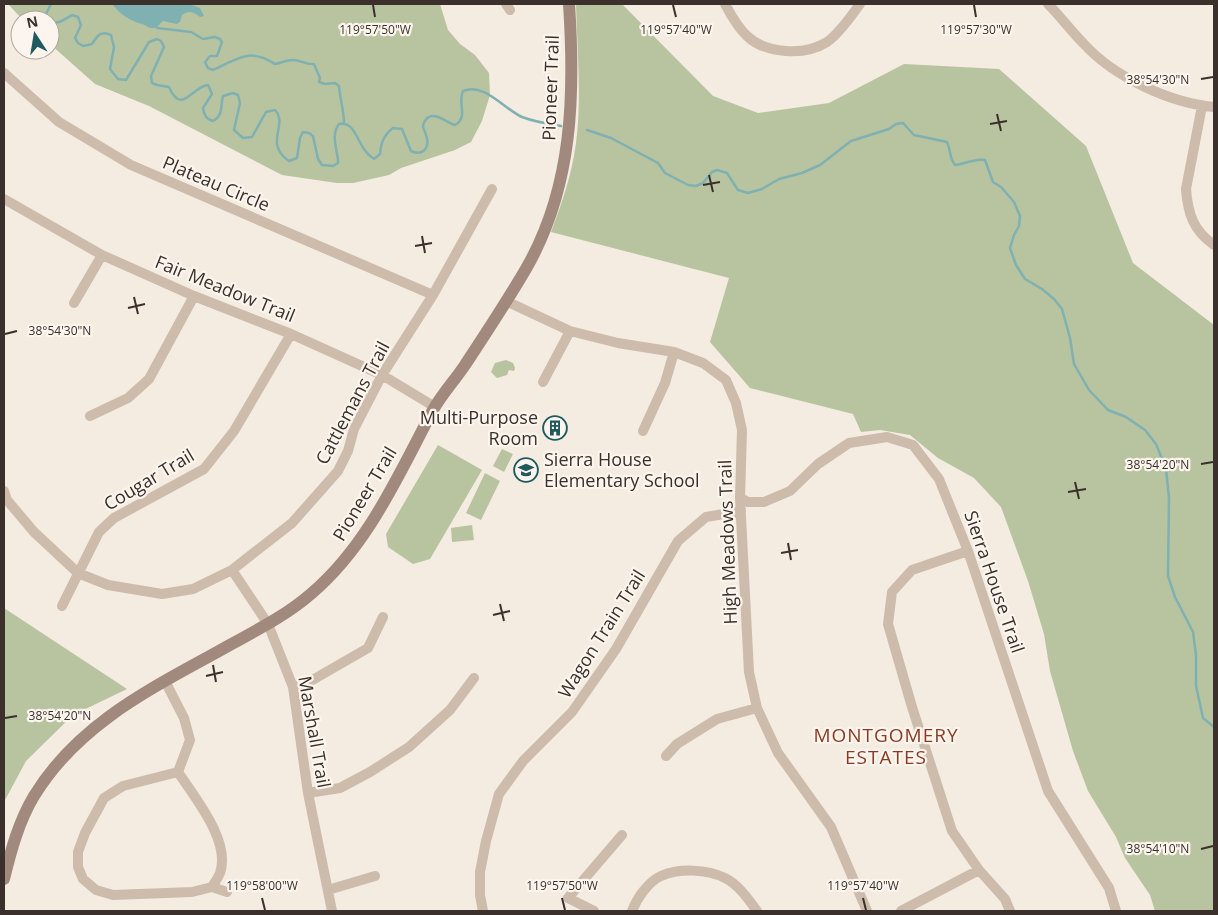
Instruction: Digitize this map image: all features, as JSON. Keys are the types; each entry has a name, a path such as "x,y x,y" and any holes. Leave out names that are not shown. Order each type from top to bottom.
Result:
{"main road":[{"name":"Pioneer Trail","path":"4,879 16,834 25,813 34,796 65,755 97,724 112,713 165,681 268,624 312,594 354,549 373,521 435,407 506,301 538,246 552,211 565,162 571,118 572,89 569,4"}],"street":[{"path":"725,4 736,24 748,37 759,44 772,49 800,50 815,48 828,42 860,4"},
{"path":"1048,4 1083,44 1117,72 1168,96 1202,106 1214,107"},
{"name":"Plateau Circle","path":"4,73 59,122 130,165 433,294"},
{"path":"1202,106 1186,189 1187,202 1192,222 1205,238 1214,245"},
{"name":"Cattlemans Trail","path":"78,573 108,585 162,594 193,589 232,570 292,523 338,470 348,451 354,429 382,374 433,294 492,189"},
{"name":"Fair Meadow Trail","path":"4,198 102,255 194,296 291,334 382,374 435,407"},
{"path":"74,303 102,255"},
{"path":"90,416 128,398 149,379 194,296"},
{"name":"High Meadows Trail","path":"506,301 570,331 618,343 674,352 703,363 726,380 736,403 742,430 740,498 749,672 757,708 778,753 831,827 867,911"},
{"path":"543,382 570,331"},
{"name":"Cougar Trail","path":"62,606 99,532 114,518 204,469 234,431 291,334"},
{"path":"643,431 665,383 674,352"},
{"name":"Sierra House Trail","path":"740,498 748,502 764,502 790,491 818,464 849,442 887,437 913,445 939,478 968,552 1048,791 1109,888 1116,911"},
{"path":"4,490 7,500 34,532 78,573"},
{"name":"Wagon Train Trail","path":"482,911 480,872 486,841 499,794 523,762 572,712 616,649 678,541 706,517 741,511"},
{"path":"968,552 912,570 892,592 888,624 912,708 952,831 979,870 1005,899 1010,911"},
{"name":"Marshall Trail","path":"232,570 268,624 292,687 308,793 332,911"},
{"path":"292,687 308,682 368,648 383,617"},
{"path":"308,793 340,788 410,747 450,710 474,678"},
{"path":"165,681 184,718 190,740 178,772"},
{"path":"666,756 677,744 717,719 757,708"},
{"path":"178,772 123,786 104,798 85,833 78,852 78,867 83,878 96,890 113,895 192,892 212,887 227,892"},
{"path":"178,772 218,836 222,855 220,873 212,887"},
{"path":"594,911 568,898 622,835"},
{"path":"901,911 979,870"},
{"path":"632,911 645,889 660,877 691,871 726,878 758,911"},
{"path":"328,890 375,876"}],"green space":[{"path":"8,4 440,4 448,30 460,44 475,55 489,73 490,95 482,121 471,142 455,150 401,168 389,175 353,183 337,183 282,175 149,106 95,84 60,53 60,10 14,10"},
{"path":"576,4 622,4 713,96 758,113 829,103 904,64 999,69 1086,146 1133,263 1214,325 1214,911 1155,911 1150,895 1125,858 1116,837 1088,791 1073,751 1050,671 1044,634 1028,581 1001,507 974,478 938,458 910,435 880,430 861,432 853,414 750,388 710,342 729,278 551,232 572,166 578,126 579,91"},
{"path":"506,360 513,363 514,371 509,370 507,375 497,378 491,372 495,363"},
{"path":"438,445 482,470 430,559 413,564 388,547 386,534"},
{"path":"502,449 513,454 504,472 493,466"},
{"path":"485,473 500,481 481,520 466,513"},
{"path":"472,525 474,540 452,542 451,528"},
{"path":"4,608 127,689 73,715 26,761 4,802"}],"water":[{"path":"112,4 189,4 200,8 204,16 200,17 187,12 182,15 180,22 177,24 163,21 157,27 152,28 129,19"}],"waterway":[{"path":"48,10 51,4"},
{"path":"60,22 72,15 78,17 81,25 75,38 83,46 92,44 102,34 111,35 114,47 110,69 118,79 126,80 149,42 157,39 161,41 164,47 151,76 152,83 169,87 178,99 183,100 208,85 212,94 203,108 206,116 213,121 219,116 223,96 233,93 238,95 240,103 234,130 243,138 252,137 266,112 275,110 279,116 278,148 289,161 297,158 300,138 303,132 313,136 318,159 322,165 333,166 338,163 335,133 339,124 345,124 350,127 368,154 374,159 380,154 384,139 393,128 402,129 411,151 421,152 427,145 427,138 423,127 426,120 429,117 435,116 455,125 459,122 462,114 461,100 463,91 471,89 486,93 522,117 561,126"},
{"path":"157,28 191,32 203,39 215,37 220,39 222,42 217,56 210,56 205,62 208,68 213,70 244,56 258,56 275,64 288,60 314,64 320,78 319,82 325,84 335,83 339,86 344,124"},
{"path":"587,130 611,138 658,163 665,173 688,185 696,186 703,183 712,172 717,170 727,173 738,190 748,193 762,189 779,179 802,173 820,165 851,141 903,123 914,135 947,142 955,165 985,160 993,182 1001,187 1014,202 1020,216 1019,226 1010,248 1016,265 1025,279 1042,289 1062,309 1070,338 1074,364 1089,390 1108,410 1126,417 1145,430 1156,444 1166,469 1169,498 1168,576 1175,597 1193,632 1196,655 1196,686 1203,718 1214,727"}],"place":[{"name":"Multi-Purpose Room","path":"555,428"},
{"name":"Sierra House Elementary School","path":"526,470"}],"district":[{"name":"MONTGOMERY ESTATES","path":"886,746"}]}
